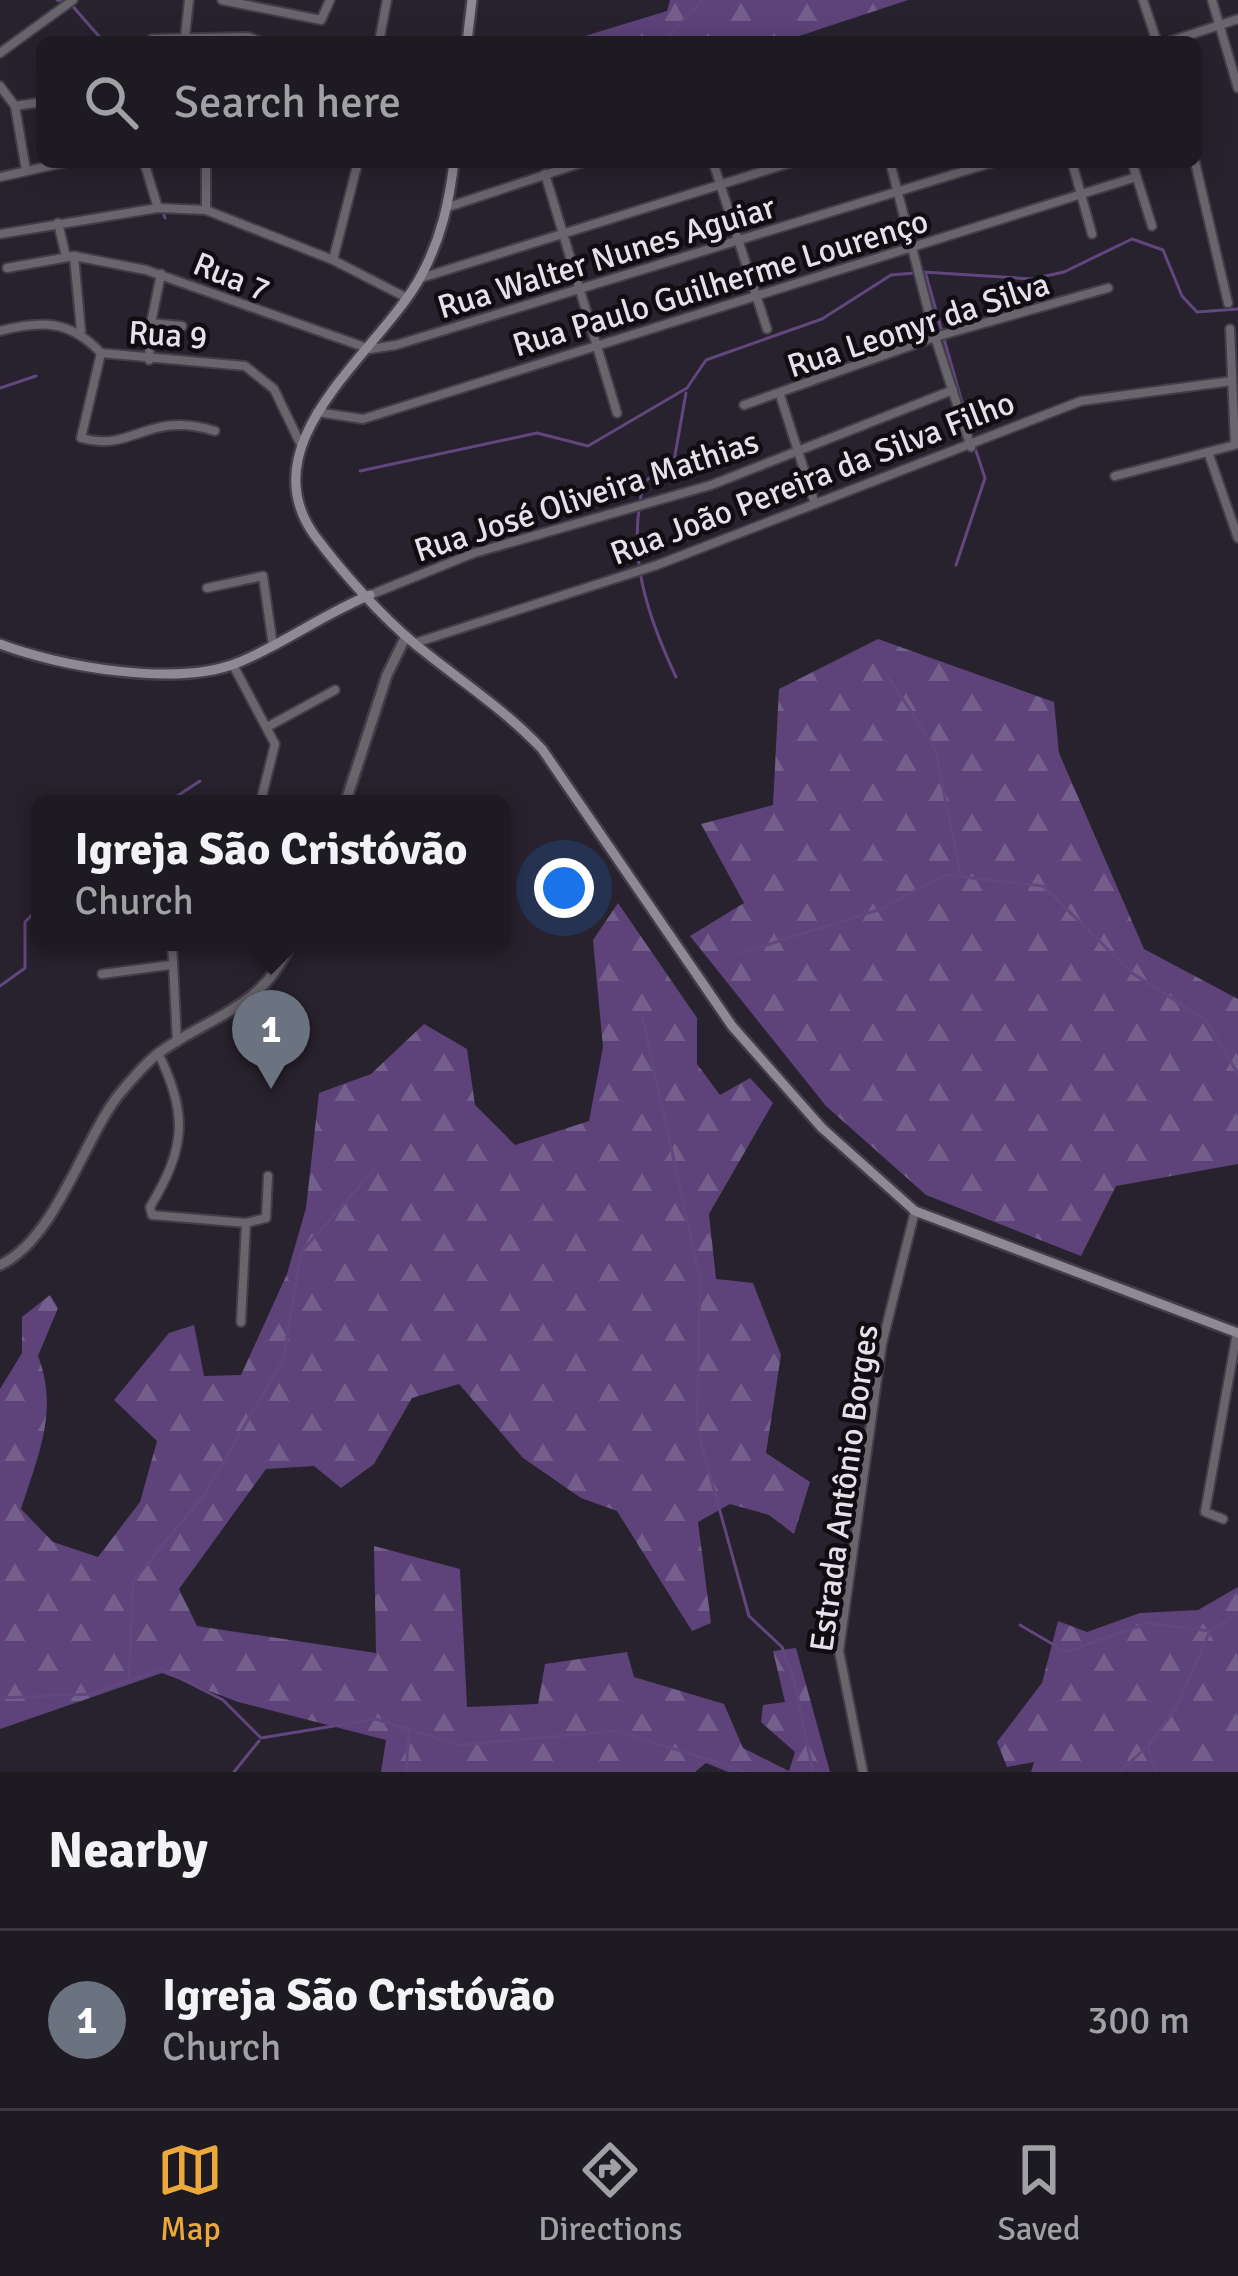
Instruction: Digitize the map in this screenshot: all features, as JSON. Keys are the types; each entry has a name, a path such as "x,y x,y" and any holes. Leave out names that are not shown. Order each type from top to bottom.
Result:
{"main road":[{"path":"468,36 472,0"},
{"path":"453,168 448,207 419,279 370,349 317,412 301,445 296,489 302,512 332,556 410,640 505,710 542,749 732,1026 822,1128 915,1211 1238,1333"},
{"path":"0,644 154,674 192,674 233,665 370,595"}],"street":[{"path":"0,52 73,0"},
{"path":"185,36 189,0"},
{"path":"222,0 321,20 330,0"},
{"path":"380,36 387,0"},
{"path":"1143,0 1155,36"},
{"path":"1213,0 1238,88"},
{"path":"1186,36 1238,19"},
{"path":"0,86 15,106 26,170"},
{"path":"15,106 36,103"},
{"path":"0,177 36,168"},
{"path":"146,168 158,208"},
{"path":"206,168 206,210"},
{"path":"333,260 356,168"},
{"path":"448,207 564,168"},
{"path":"715,168 767,329"},
{"path":"419,279 774,168"},
{"path":"892,168 935,337 971,447"},
{"name":"Rua Walter Nunes Aguiar","path":"370,349 973,168"},
{"path":"1074,168 1092,234"},
{"path":"1134,168 1152,226"},
{"path":"1196,168 1228,303"},
{"path":"545,174 617,413"},
{"name":"Rua Paulo Guilherme Lourenço","path":"317,412 363,419 1136,177"},
{"path":"0,234 58,223 120,219 158,208 206,210 333,260 407,298"},
{"path":"58,223 70,256 81,331"},
{"path":"7,268 70,256"},
{"name":"Rua 7","path":"70,256 161,274 370,349"},
{"path":"149,360 161,274"},
{"name":"Rua Leonyr da Silva","path":"744,405 935,337 1108,288"},
{"name":"Rua 9","path":"0,331 43,322 81,331 101,353 245,366 274,389 301,445"},
{"path":"151,323 182,326"},
{"path":"1115,476 1237,446 1230,329"},
{"path":"101,353 78,432 81,438 110,444 173,421 214,431"},
{"name":"Rua João Pereira da Silva Filho","path":"410,640 657,566 1081,401 1232,381"},
{"name":"Rua José Oliveira Mathias","path":"370,595 474,554 694,490 953,390"},
{"path":"780,395 815,503"},
{"path":"1208,452 1238,538"},
{"path":"207,587 263,576 273,646"},
{"path":"348,795 393,661 410,640"},
{"path":"233,665 275,744 262,795"},
{"path":"269,726 335,690"},
{"path":"171,951 177,1043"},
{"path":"0,1265 59,1201 118,1096 158,1053 264,988 286,951"},
{"path":"102,974 170,965"},
{"path":"158,1053 178,1104 180,1139 176,1164 150,1211 246,1223 270,1216 268,1176"},
{"name":"Estrada Antônio Borges","path":"862,1772 839,1651 882,1345 915,1211"},
{"path":"242,1322 246,1223"},
{"path":"1222,1520 1205,1512 1238,1333"}],"green space":[{"path":"670,0 908,0 799,36 585,36 667,11"},
{"path":"878,639 1054,702 1059,753 1144,949 1238,999 1238,1164 1116,1186 1081,1256 926,1195 826,1106 690,936 744,903 701,824 773,805 779,689"},
{"path":"618,903 697,1018 697,1064 720,1095 750,1078 773,1103 709,1214 716,1279 753,1283 781,1355 766,1453 810,1482 794,1534 769,1515 730,1504 698,1522 711,1623 692,1631 617,1511 581,1498 523,1458 459,1384 412,1398 374,1464 341,1488 314,1466 266,1469 179,1589 197,1626 376,1653 374,1546 460,1569 467,1707 538,1704 545,1664 627,1652 634,1677 724,1704 743,1748 789,1771 795,1752 761,1722 763,1705 785,1702 773,1651 796,1648 830,1772 728,1772 706,1763 695,1772 381,1772 386,1740 238,1702 162,1673 0,1729 0,1389 22,1353 22,1317 50,1295 58,1308 38,1356 46,1414 21,1509 53,1542 98,1557 140,1502 157,1441 114,1400 169,1333 194,1325 204,1376 241,1375 287,1274 306,1208 319,1093 371,1074 424,1024 467,1049 475,1105 515,1145 589,1121 603,1047 593,940"},
{"path":"1238,1587 1238,1772 1031,1772 1034,1762 1007,1767 997,1742 1042,1683 1058,1621 1087,1632 1140,1613 1198,1610"}],"waterway":[{"path":"57,0 69,2 99,36"},
{"path":"669,36 702,0"},
{"path":"153,179 165,218"},
{"path":"923,272 1032,279 1064,272 1132,239 1163,250 1182,296 1197,312 1238,309"},
{"path":"360,471 537,433 588,446 687,388 706,360 822,319 891,275 914,273"},
{"path":"926,275 972,438"},
{"path":"0,388 36,376"},
{"path":"676,677 648,606 637,533 644,482 674,461 686,393"},
{"path":"956,565 985,478 975,448"},
{"path":"889,678 935,748 961,876"},
{"path":"179,795 200,781"},
{"path":"741,953 881,909 945,875 1043,886 1132,973 1206,1020 1238,1074"},
{"path":"0,986 25,968 25,922 31,916"},
{"path":"642,1015 700,1279 697,1428 749,1616 782,1647 795,1684 813,1772"},
{"path":"129,1680 133,1581 204,1495 283,1360 301,1252 374,1170"},
{"path":"1156,1772 1148,1746 1176,1708 1210,1631 1238,1613"},
{"path":"1020,1625 1066,1652 1148,1623 1210,1631"},
{"path":"0,1698 91,1694 162,1669 223,1700 261,1738 376,1719 458,1745 617,1731 747,1772"},
{"path":"406,1772 409,1732"},
{"path":"234,1772 259,1741"},
{"path":"1119,1772 1148,1746"}],"place":[{"name":"Igreja São Cristóvão","path":"271,1089"}]}
